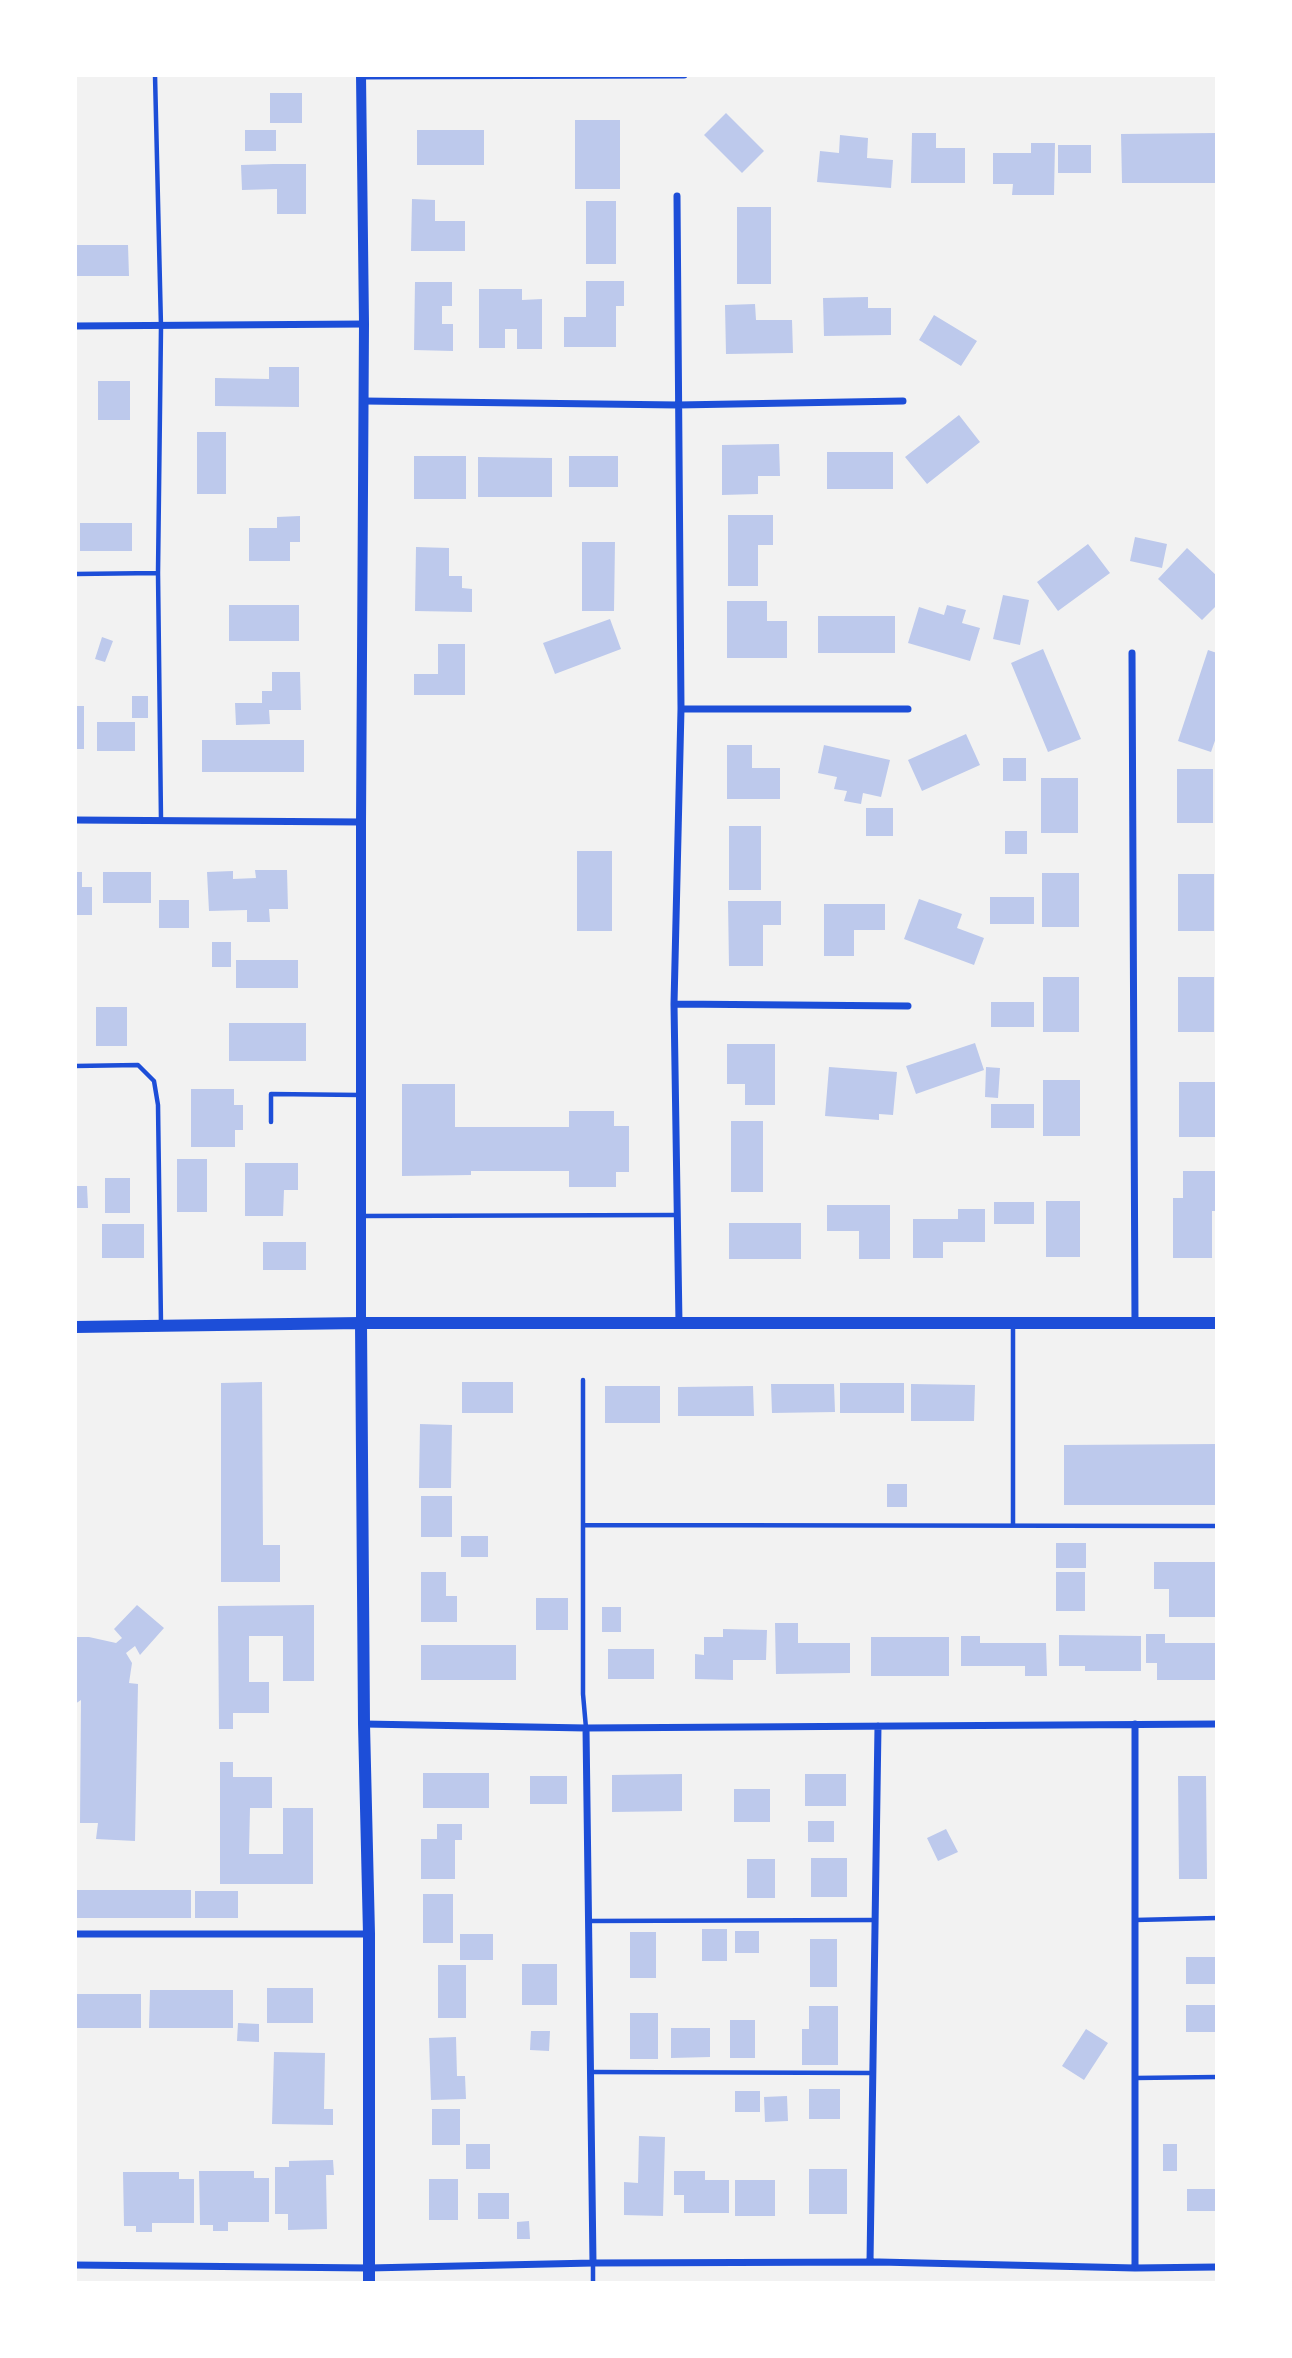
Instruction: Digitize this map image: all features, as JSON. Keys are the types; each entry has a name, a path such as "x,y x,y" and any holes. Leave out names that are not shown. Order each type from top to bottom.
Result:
{"main road":[{"path":"75,1327 361,1323 1217,1323"},
{"path":"361,1323 364,1724 369,1934 369,2283"}],"street":[{"path":"361,1323 364,324 360,75 684,75"},
{"path":"677,196 681,709 674,1004 679,1324"},
{"path":"75,326 364,324"},
{"path":"364,401 678,405 903,401"},
{"path":"1132,653 1135,1324"},
{"path":"681,709 908,709"},
{"path":"75,820 361,822"},
{"path":"674,1004 908,1006"},
{"path":"364,1724 586,1728 1217,1724"},
{"path":"1135,1724 1135,2268"},
{"path":"870,2262 878,1726"},
{"path":"586,1728 593,2263"},
{"path":"75,1934 369,1934"},
{"path":"75,2265 369,2269 593,2263 870,2262 1135,2268 1217,2267"}],"lane":[{"path":"155,75 161,327 158,573 161,821"},
{"path":"75,574 158,573"},
{"path":"75,1066 138,1065 154,1081 159,1105 161,1326"},
{"path":"271,1122 271,1094 361,1095"},
{"path":"361,1216 677,1215"},
{"path":"1013,1324 1013,1525"},
{"path":"583,1380 583,1694 586,1728"},
{"path":"583,1525 1217,1526"},
{"path":"1135,1920 1217,1918"},
{"path":"589,1921 875,1920"},
{"path":"590,2072 873,2073"},
{"path":"1135,2078 1217,2077"},
{"path":"593,2263 593,2283"}],"building":[{"path":"270,93 302,93 302,123 270,123"},
{"path":"726,113 764,151 742,173 704,135"},
{"path":"575,120 620,120 620,189 575,189"},
{"path":"245,130 276,130 276,151 245,151"},
{"path":"417,130 484,130 484,165 417,165"},
{"path":"912,133 936,133 936,148 965,148 965,183 911,183"},
{"path":"1217,133 1217,183 1122,183 1121,134"},
{"path":"840,135 868,138 867,158 893,160 891,188 817,182 820,151 839,153"},
{"path":"1031,143 1055,143 1054,195 1012,195 1013,184 993,184 993,153 1031,153"},
{"path":"1058,145 1091,145 1091,173 1058,173"},
{"path":"306,164 306,214 277,214 277,189 242,190 241,165"},
{"path":"412,199 435,200 435,221 465,221 465,251 411,251"},
{"path":"586,201 616,201 616,264 586,264"},
{"path":"737,207 771,207 771,284 737,284"},
{"path":"75,245 128,245 129,276 75,276"},
{"path":"586,281 624,281 624,306 616,306 616,347 564,347 564,317 586,317"},
{"path":"415,282 452,282 452,306 442,306 442,324 453,324 453,351 414,350"},
{"path":"479,289 522,289 522,300 542,299 542,349 517,349 517,329 505,329 505,348 479,348"},
{"path":"868,297 868,308 891,308 891,335 824,336 823,298"},
{"path":"755,304 756,320 792,320 793,353 726,354 725,305"},
{"path":"934,315 977,341 961,366 919,340"},
{"path":"269,367 299,367 299,407 215,406 215,378 269,379"},
{"path":"98,381 130,381 130,420 98,420"},
{"path":"959,415 980,442 927,484 905,457"},
{"path":"197,432 226,432 226,494 197,494"},
{"path":"779,444 780,476 758,476 758,494 722,495 722,445"},
{"path":"827,452 893,452 893,489 827,489"},
{"path":"414,456 466,456 466,499 414,499"},
{"path":"569,456 618,456 618,487 569,487"},
{"path":"478,457 552,458 552,497 478,497"},
{"path":"728,515 773,515 773,545 758,545 758,586 728,586"},
{"path":"300,516 300,542 290,542 290,561 249,561 249,528 277,528 277,517"},
{"path":"80,523 132,523 132,551 80,551"},
{"path":"1135,537 1167,544 1162,568 1130,561"},
{"path":"582,542 615,542 614,611 582,611"},
{"path":"1088,544 1110,573 1058,611 1037,582"},
{"path":"416,547 449,548 449,576 462,576 462,588 472,589 472,612 415,611"},
{"path":"1187,548 1217,576 1217,605 1202,620 1158,579"},
{"path":"1003,595 1029,600 1020,645 993,639"},
{"path":"727,601 767,601 767,621 787,621 787,658 727,658"},
{"path":"229,605 299,605 299,641 229,641"},
{"path":"947,605 966,610 962,623 980,628 970,661 908,643 919,607 944,615"},
{"path":"818,616 895,616 895,653 818,653"},
{"path":"610,619 621,649 555,674 543,643"},
{"path":"102,637 113,641 105,662 95,659"},
{"path":"438,644 465,644 465,695 414,695 414,674 438,674"},
{"path":"1043,649 1081,739 1048,752 1011,663"},
{"path":"1208,650 1217,653 1217,735 1211,752 1178,741"},
{"path":"272,672 300,672 301,710 269,710 270,724 236,725 235,703 262,703 262,691 272,691"},
{"path":"132,696 148,696 148,718 132,718"},
{"path":"75,706 84,706 84,749 75,749"},
{"path":"97,722 135,722 135,751 97,751"},
{"path":"966,734 980,765 922,791 908,760"},
{"path":"202,740 304,740 304,772 202,772"},
{"path":"727,745 752,745 752,768 780,768 780,799 727,799"},
{"path":"824,745 890,760 881,797 863,793 861,804 844,801 847,791 834,789 837,777 818,773"},
{"path":"1003,758 1026,758 1026,781 1003,781"},
{"path":"1177,769 1213,769 1213,823 1177,823"},
{"path":"1041,778 1078,778 1078,833 1041,833"},
{"path":"866,808 893,808 893,836 866,836"},
{"path":"729,826 761,826 761,890 729,890"},
{"path":"1005,831 1027,831 1027,854 1005,854"},
{"path":"577,851 612,851 612,931 577,931"},
{"path":"255,870 287,870 288,909 269,909 270,922 247,922 247,910 209,911 207,872 233,871 233,879 256,878"},
{"path":"75,872 82,872 82,887 92,887 92,915 75,915"},
{"path":"103,872 151,872 151,903 103,903"},
{"path":"1042,873 1079,873 1079,927 1042,927"},
{"path":"1178,874 1214,874 1214,931 1178,931"},
{"path":"990,897 1034,897 1034,924 990,924"},
{"path":"919,899 962,914 957,928 984,938 974,965 904,939"},
{"path":"159,900 189,900 189,928 159,928"},
{"path":"728,901 781,901 781,925 763,925 763,966 729,966"},
{"path":"824,904 885,904 885,930 854,930 854,956 824,956"},
{"path":"212,942 231,942 231,967 212,967"},
{"path":"236,960 298,960 298,988 236,988"},
{"path":"1043,977 1079,977 1079,1032 1043,1032"},
{"path":"1178,977 1214,977 1214,1032 1178,1032"},
{"path":"991,1002 1034,1002 1034,1027 991,1027"},
{"path":"96,1007 127,1007 127,1046 96,1046"},
{"path":"229,1023 306,1023 306,1061 229,1061"},
{"path":"975,1043 984,1070 916,1094 906,1066"},
{"path":"727,1044 775,1044 775,1105 745,1105 745,1084 727,1084"},
{"path":"829,1067 897,1072 893,1115 879,1114 879,1120 825,1116"},
{"path":"986,1067 1000,1068 998,1098 985,1097"},
{"path":"1043,1080 1080,1080 1080,1136 1043,1136"},
{"path":"1179,1082 1215,1082 1215,1137 1179,1137"},
{"path":"402,1084 455,1084 455,1127 569,1127 569,1111 614,1111 614,1126 629,1126 629,1172 616,1172 616,1187 569,1187 569,1171 471,1171 471,1175 402,1176"},
{"path":"191,1089 234,1089 234,1105 243,1105 243,1130 235,1130 235,1147 191,1147"},
{"path":"991,1104 1034,1104 1034,1128 991,1128"},
{"path":"731,1121 763,1121 763,1192 731,1192"},
{"path":"177,1159 207,1159 207,1212 177,1212"},
{"path":"245,1163 298,1163 298,1190 284,1190 283,1216 245,1216"},
{"path":"1183,1171 1217,1171 1217,1211 1212,1211 1212,1258 1173,1258 1173,1198 1183,1198"},
{"path":"105,1178 130,1178 130,1213 105,1213"},
{"path":"75,1186 87,1186 88,1208 75,1208"},
{"path":"1046,1201 1080,1201 1080,1257 1046,1257"},
{"path":"994,1202 1034,1202 1034,1224 994,1224"},
{"path":"827,1205 890,1205 890,1259 859,1259 859,1231 827,1231"},
{"path":"958,1209 985,1209 985,1242 943,1242 943,1258 913,1258 913,1219 958,1219"},
{"path":"729,1223 801,1223 801,1259 729,1259"},
{"path":"102,1224 144,1224 144,1258 102,1258"},
{"path":"263,1242 306,1242 306,1270 263,1270"},
{"path":"262,1382 263,1545 280,1545 280,1582 221,1582 221,1383"},
{"path":"462,1382 513,1382 513,1413 462,1413"},
{"path":"840,1383 904,1383 904,1413 840,1413"},
{"path":"771,1384 834,1384 835,1412 772,1413"},
{"path":"911,1384 975,1385 974,1421 911,1421"},
{"path":"605,1386 660,1386 660,1423 605,1423"},
{"path":"753,1386 754,1416 678,1416 678,1387"},
{"path":"420,1424 452,1425 451,1488 419,1488"},
{"path":"1217,1444 1217,1505 1064,1505 1064,1445"},
{"path":"887,1484 907,1484 907,1507 887,1507"},
{"path":"421,1496 452,1496 452,1537 421,1537"},
{"path":"461,1536 488,1536 488,1557 461,1557"},
{"path":"1056,1543 1086,1543 1086,1568 1056,1568"},
{"path":"1154,1562 1217,1562 1217,1617 1169,1617 1169,1589 1154,1589"},
{"path":"421,1572 446,1572 446,1596 457,1596 457,1622 421,1622"},
{"path":"1056,1572 1085,1572 1085,1611 1056,1611"},
{"path":"536,1598 568,1598 568,1630 536,1630"},
{"path":"137,1605 164,1628 140,1655 135,1646 126,1653 132,1663 129,1683 138,1684 135,1841 96,1839 98,1823 80,1823 81,1700 75,1704 75,1637 116,1643 122,1638 114,1629"},
{"path":"314,1605 314,1681 283,1681 283,1636 249,1636 249,1682 269,1682 269,1713 233,1713 233,1729 219,1729 218,1606"},
{"path":"602,1607 621,1607 621,1632 602,1632"},
{"path":"775,1623 798,1623 798,1643 850,1643 850,1673 776,1674"},
{"path":"723,1629 767,1630 766,1660 733,1660 733,1680 695,1679 695,1654 704,1655 704,1637 723,1637"},
{"path":"1146,1634 1165,1634 1165,1643 1217,1643 1217,1680 1157,1680 1157,1663 1146,1663"},
{"path":"1059,1635 1141,1636 1141,1671 1085,1671 1085,1666 1059,1666"},
{"path":"961,1636 980,1636 980,1643 1046,1643 1047,1676 1025,1676 1025,1666 961,1666"},
{"path":"871,1637 949,1637 949,1676 871,1676"},
{"path":"421,1645 516,1645 516,1680 421,1680"},
{"path":"608,1649 654,1649 654,1679 608,1679"},
{"path":"220,1762 233,1762 233,1777 272,1777 272,1808 250,1808 249,1854 283,1854 283,1808 313,1808 313,1884 220,1884"},
{"path":"423,1773 489,1773 489,1808 423,1808"},
{"path":"682,1774 682,1811 612,1812 612,1775"},
{"path":"805,1774 846,1774 846,1806 805,1806"},
{"path":"530,1776 567,1776 567,1804 530,1804"},
{"path":"1178,1776 1206,1776 1207,1879 1179,1879"},
{"path":"734,1789 770,1789 770,1822 734,1822"},
{"path":"808,1821 834,1821 834,1842 808,1842"},
{"path":"437,1824 462,1824 462,1840 455,1840 455,1879 421,1879 421,1839 437,1839"},
{"path":"946,1829 958,1852 938,1861 927,1838"},
{"path":"811,1858 847,1858 847,1897 811,1897"},
{"path":"747,1859 775,1859 775,1898 747,1898"},
{"path":"75,1890 191,1890 191,1918 75,1918"},
{"path":"195,1891 238,1891 238,1918 195,1918"},
{"path":"423,1894 453,1894 453,1943 423,1943"},
{"path":"702,1929 727,1929 727,1961 702,1961"},
{"path":"735,1931 759,1931 759,1953 735,1953"},
{"path":"630,1932 656,1932 656,1978 630,1978"},
{"path":"460,1934 493,1934 493,1960 460,1960"},
{"path":"810,1939 837,1939 837,1987 810,1987"},
{"path":"1186,1957 1217,1957 1217,1984 1186,1984"},
{"path":"522,1964 557,1964 557,2005 522,2005"},
{"path":"438,1965 466,1965 466,2018 438,2018"},
{"path":"267,1988 313,1988 313,2023 267,2023"},
{"path":"150,1990 233,1990 233,2028 149,2028"},
{"path":"75,1994 141,1994 141,2028 75,2028"},
{"path":"1186,2005 1217,2005 1217,2032 1186,2032"},
{"path":"809,2006 838,2006 838,2065 802,2065 802,2029 809,2029"},
{"path":"630,2013 658,2013 658,2059 630,2059"},
{"path":"730,2020 755,2020 755,2058 730,2058"},
{"path":"238,2023 259,2024 259,2042 237,2041"},
{"path":"671,2028 710,2028 710,2057 671,2058"},
{"path":"1086,2029 1108,2043 1084,2080 1062,2066"},
{"path":"531,2031 550,2031 549,2051 530,2050"},
{"path":"456,2037 457,2076 465,2076 466,2099 431,2100 429,2038"},
{"path":"274,2052 325,2053 324,2109 333,2109 333,2125 272,2124"},
{"path":"809,2089 840,2089 840,2119 809,2119"},
{"path":"735,2091 760,2091 760,2112 735,2112"},
{"path":"787,2096 788,2121 765,2122 764,2097"},
{"path":"432,2109 460,2109 460,2145 432,2145"},
{"path":"639,2136 665,2137 663,2216 624,2215 624,2182 638,2183"},
{"path":"466,2144 490,2144 490,2169 466,2169"},
{"path":"1163,2144 1177,2144 1177,2171 1163,2171"},
{"path":"333,2160 334,2175 326,2175 327,2229 288,2230 288,2214 275,2214 275,2167 289,2167 289,2161"},
{"path":"809,2169 847,2169 847,2214 809,2214"},
{"path":"199,2171 254,2171 254,2178 269,2178 269,2222 228,2222 228,2231 213,2231 213,2225 200,2225"},
{"path":"674,2171 705,2171 705,2180 729,2180 729,2213 684,2213 684,2195 674,2195"},
{"path":"123,2172 179,2172 179,2179 194,2179 194,2223 152,2223 152,2232 136,2232 136,2226 124,2226"},
{"path":"429,2179 458,2179 458,2220 429,2220"},
{"path":"735,2180 775,2180 775,2216 735,2216"},
{"path":"1187,2189 1217,2189 1217,2211 1187,2211"},
{"path":"478,2193 509,2193 509,2219 478,2219"},
{"path":"529,2221 530,2239 517,2239 517,2222"}]}
